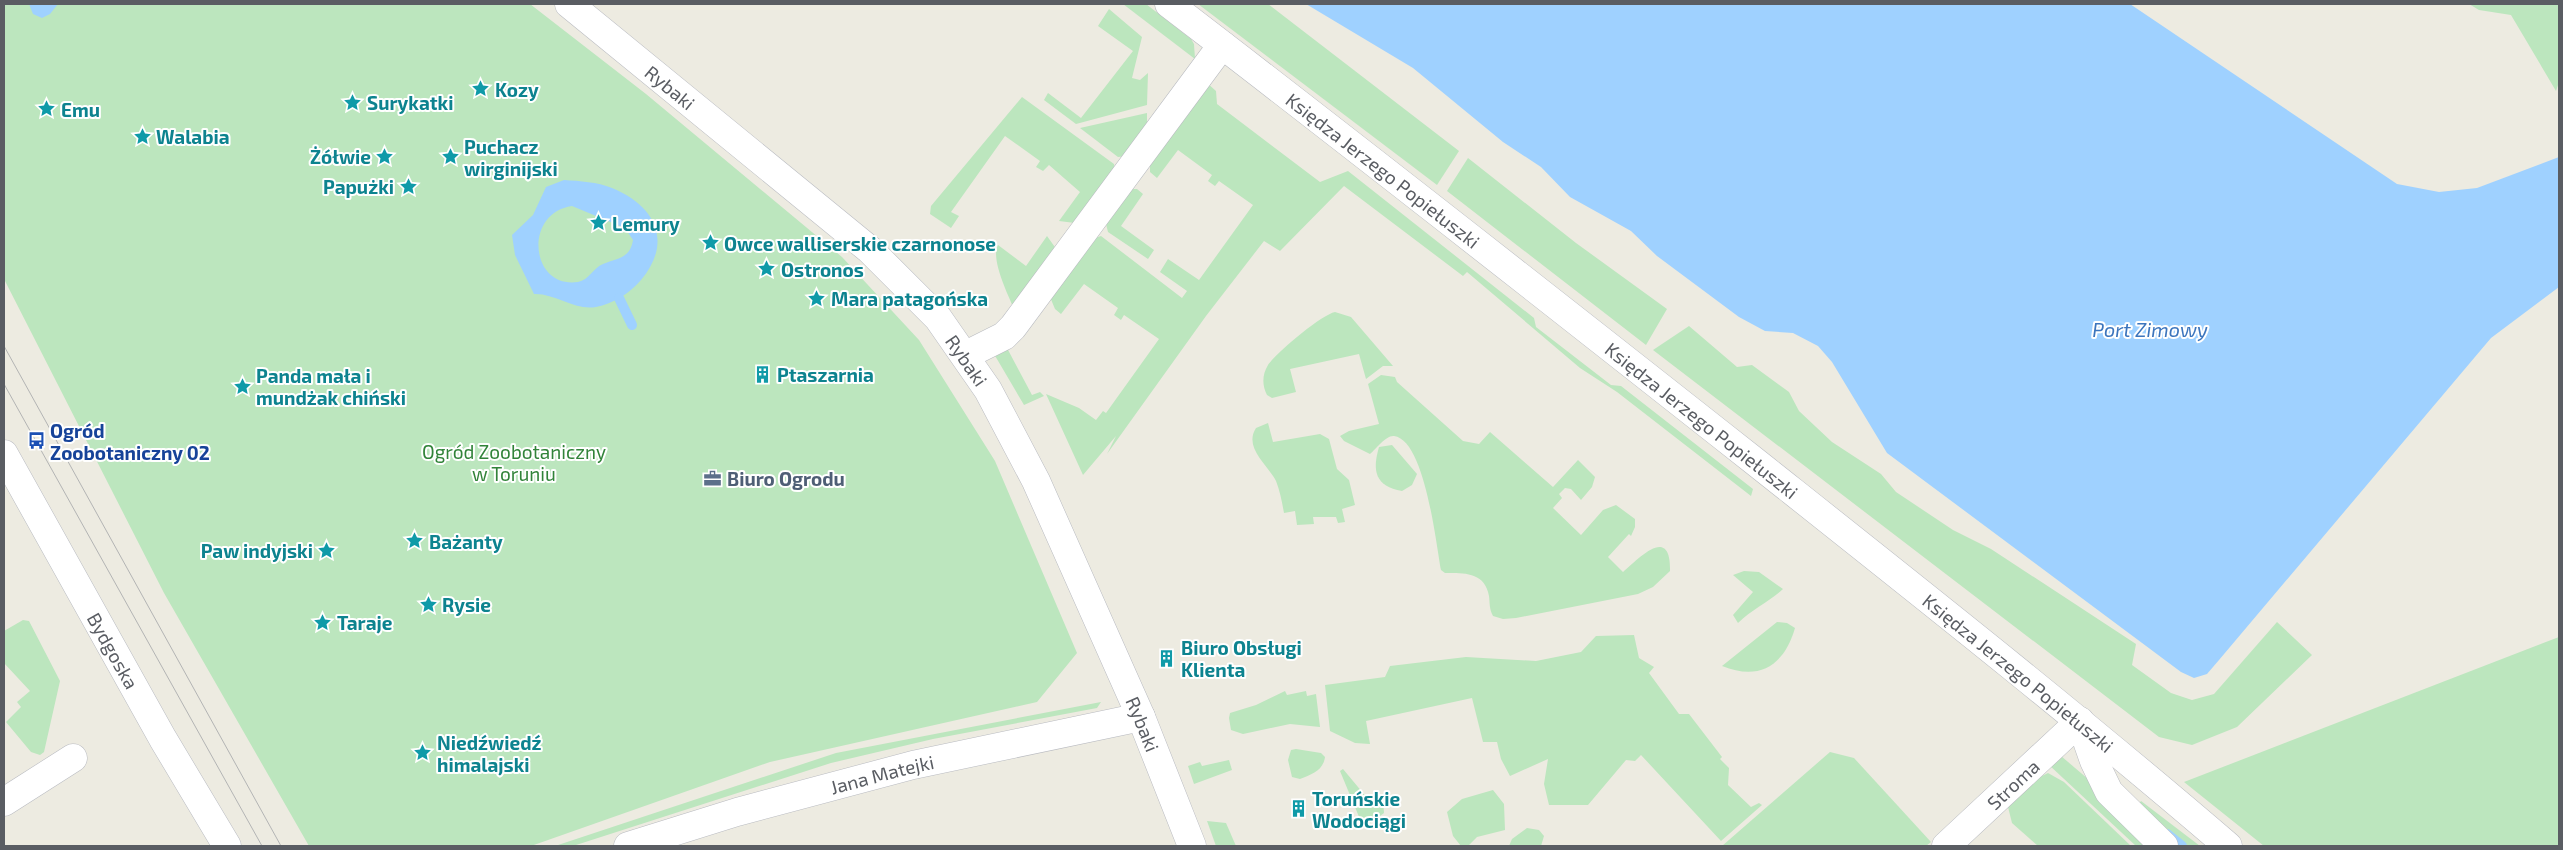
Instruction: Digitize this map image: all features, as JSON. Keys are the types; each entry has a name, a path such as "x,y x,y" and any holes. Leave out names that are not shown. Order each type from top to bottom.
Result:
{"street":[{"name":"Rybaki","path":"570,4 870,250 938,318 966,355 988,390 1025,458 1141,716 1192,846"},
{"name":"Księdza Jerzego Popiełuszki","path":"1169,4 1644,374 2080,721 2228,846"},
{"path":"966,355 1004,336 1013,327 1222,44"},
{"name":"Bydgoska","path":"4,454 158,730 226,846"},
{"name":"Jana Matejki","path":"628,846 737,812 913,765 1141,716"},
{"path":"2080,721 2094,761 2109,792 2164,846"},
{"name":"Stroma","path":"1946,846 2080,721"},
{"path":"4,802 73,758"}],"green space":[{"name":"Ogród Zoobotaniczny w Toruniu","path":"4,4 530,4 646,94 842,257 919,340 995,461 1077,653 1037,702 770,762 531,846 309,846 164,593 4,279"},
{"path":"1123,4 1146,4 1191,39 1194,44 1195,59"},
{"path":"1198,4 1268,4 1459,151 1437,185"},
{"path":"2469,4 2559,4 2559,82 2556,91 2511,15 2479,10"},
{"path":"1109,9 1142,37 1132,78 1140,80 1148,73 1147,105 1076,124 1044,100 1048,93 1081,118 1133,51 1098,26"},
{"path":"1206,82 1216,91 1217,104 1320,182 1348,171 1534,318 1536,327 1611,385 1621,386 1753,489 1751,496 1617,392 1580,368 1467,272 1463,276 1344,186 1280,251 1264,241 1206,316 1107,454 1116,436 1083,475 1046,394 1079,408 1096,420 1103,411 1106,413 1159,339 1124,315 1121,320 1114,315 1118,308 1084,284 1061,314 1055,309 1050,297 1095,238 1101,236 1182,298 1187,291 1160,272 1168,259 1199,280 1253,205 1219,181 1215,186 1208,181 1212,175 1178,150 1157,178 1150,172 1150,160"},
{"path":"1022,97 1114,164 1115,173 1075,223 1059,221 1080,192 1049,165 1043,171 1036,167 1040,161 1005,136 951,212 959,216 951,228 930,214 931,206"},
{"path":"1147,113 1147,129 1128,156 1118,157 1080,128"},
{"path":"1468,158 1576,243 1667,309 1646,345 1447,191"},
{"path":"1130,189 1137,189 1143,194 1121,226 1154,250 1148,259 1108,232 1106,224"},
{"path":"1047,236 1057,250 1015,311 998,268 996,251 998,245 1026,266"},
{"path":"1335,312 1351,317 1393,366 1383,366 1366,379 1359,354 1290,369 1296,392 1272,398 1267,395 1263,380 1268,365 1299,335"},
{"path":"1689,326 1737,367 1752,365 1789,392 1799,411 1832,442 1881,474 1896,492 1953,530 1991,549 2136,644 2132,665 2171,693 2192,700 2214,694 2277,622 2312,655 2237,727 2192,745 2159,737 1653,350"},
{"path":"1007,348 1032,395 1040,392 1044,396 1024,405 994,354"},
{"path":"1381,375 1395,377 1397,382 1463,441 1479,444 1490,432 1553,487 1578,460 1595,477 1592,487 1581,500 1571,489 1565,488 1559,494 1562,498 1553,508 1581,535 1603,510 1616,505 1635,519 1635,527 1631,536 1629,534 1608,557 1623,572 1645,553 1660,547 1665,549 1669,557 1670,571 1653,587 1638,594 1516,618 1503,619 1493,616 1487,588 1483,582 1466,574 1445,573 1441,570 1432,517 1421,473 1414,455 1405,442 1391,436 1384,440 1370,454 1344,441 1340,436 1349,431 1379,424 1368,384"},
{"path":"1268,423 1273,442 1320,434 1329,439 1337,469 1349,480 1355,505 1342,509 1345,522 1338,523 1336,517 1313,517 1314,524 1297,525 1295,511 1284,513 1276,481 1258,456 1253,443 1253,435 1256,428"},
{"path":"1392,445 1417,474 1412,485 1402,491 1393,489 1381,481 1376,470 1379,447"},
{"path":"1744,571 1759,572 1783,589 1738,623 1733,615 1753,592 1733,575"},
{"path":"23,620 29,621 60,681 44,752 40,755 31,752 6,722 21,707 17,702 30,691 4,663 4,631"},
{"path":"1777,622 1787,623 1795,628 1784,652 1777,661 1758,671 1747,672 1722,666"},
{"path":"1634,635 1639,658 1654,667 1649,673 1679,714 1689,714 1722,757 1720,759 1729,768 1728,785 1751,807 1759,803 1762,805 1721,841 1641,755 1635,761 1626,760 1588,805 1549,805 1544,784 1548,759 1510,776 1501,759 1497,742 1483,742 1472,698 1366,721 1370,744 1355,743 1330,731 1325,685 1385,677 1390,666 1466,657 1536,661 1581,652 1596,636"},
{"path":"2559,637 2559,846 2264,846 2184,782"},
{"path":"1285,691 1287,695 1306,691 1307,696 1316,694 1320,727 1290,724 1243,734 1231,730 1230,713 1256,705"},
{"path":"1101,702 1097,708 933,739 831,763 573,846 555,846 836,753"},
{"path":"1291,750 1321,753 1325,757 1322,766 1300,779 1292,777 1288,760"},
{"path":"1830,752 1854,758 1931,842 1926,846 1722,846"},
{"path":"2061,756 2095,785 2154,846 2136,846 2048,764"},
{"path":"1229,760 1232,770 1194,784 1188,766 1200,762 1202,766"},
{"path":"1343,769 1373,805 1383,799 1384,813 1369,824 1362,824 1340,771"},
{"path":"2048,773 2064,782 2131,846 2038,846 2012,823 2008,807 2032,781"},
{"path":"1493,790 1504,804 1505,830 1477,837 1468,846 1461,846 1453,836 1447,812 1462,799"},
{"path":"2141,801 2200,846 2170,846 2136,807"},
{"path":"1207,821 1226,823 1236,846 1216,846"},
{"path":"1527,828 1539,830 1544,836 1541,846 1509,846 1512,839"}],"water":[{"path":"29,4 58,4 50,14 42,18 33,14"},
{"name":"Port Zimowy","path":"1306,4 2130,4 2397,184 2439,192 2477,188 2559,157 2559,287 2491,338 2207,674 2194,678 2181,672 1887,453 1832,362 1818,346 1793,333 1765,331 1739,317 1657,256 1631,231 1570,197 1541,167 1503,142 1413,68"},
{"path":"564,180 600,184 627,196 640,205 649,215 655,226 656,252 651,266 632,289 609,303 588,308 550,296 534,294 515,255 512,235 533,215 546,187","holes":["572,206 625,228 633,240 629,251 622,257 603,264 582,281 562,281 550,274 542,263 539,249 540,235 546,222 556,212"]}],"waterway":[{"path":"619,298 632,325"},
{"path":"2167,834 2182,846"}],"tram line":[{"path":"4,346 281,846"},
{"path":"4,384 262,846"}],"place":[{"name":"Kozy","path":"481,89"},
{"name":"Surykatki","path":"353,102"},
{"name":"Emu","path":"47,109"},
{"name":"Walabia","path":"142,136"},
{"name":"Żółwie","path":"385,156"},
{"name":"Puchacz wirginijski","path":"450,157"},
{"name":"Papużki","path":"408,186"},
{"name":"Lemury","path":"598,223"},
{"name":"Owce walliserskie czarnonose","path":"710,243"},
{"name":"Ostronos","path":"767,269"},
{"name":"Mara patagońska","path":"817,298"},
{"name":"Ptaszarnia","path":"763,374"},
{"name":"Panda mała i mundżak chiński","path":"242,386"},
{"name":"Ogród Zoobotaniczny 02","path":"36,441"},
{"name":"Biuro Ogrodu","path":"713,478"},
{"name":"Bażanty","path":"415,541"},
{"name":"Paw indyjski","path":"327,550"},
{"name":"Rysie","path":"428,604"},
{"name":"Taraje","path":"323,622"},
{"name":"Biuro Obsługi Klienta","path":"1167,658"},
{"name":"Niedźwiedź himalajski","path":"423,753"},
{"name":"Toruńskie Wodociągi","path":"1298,809"}]}
